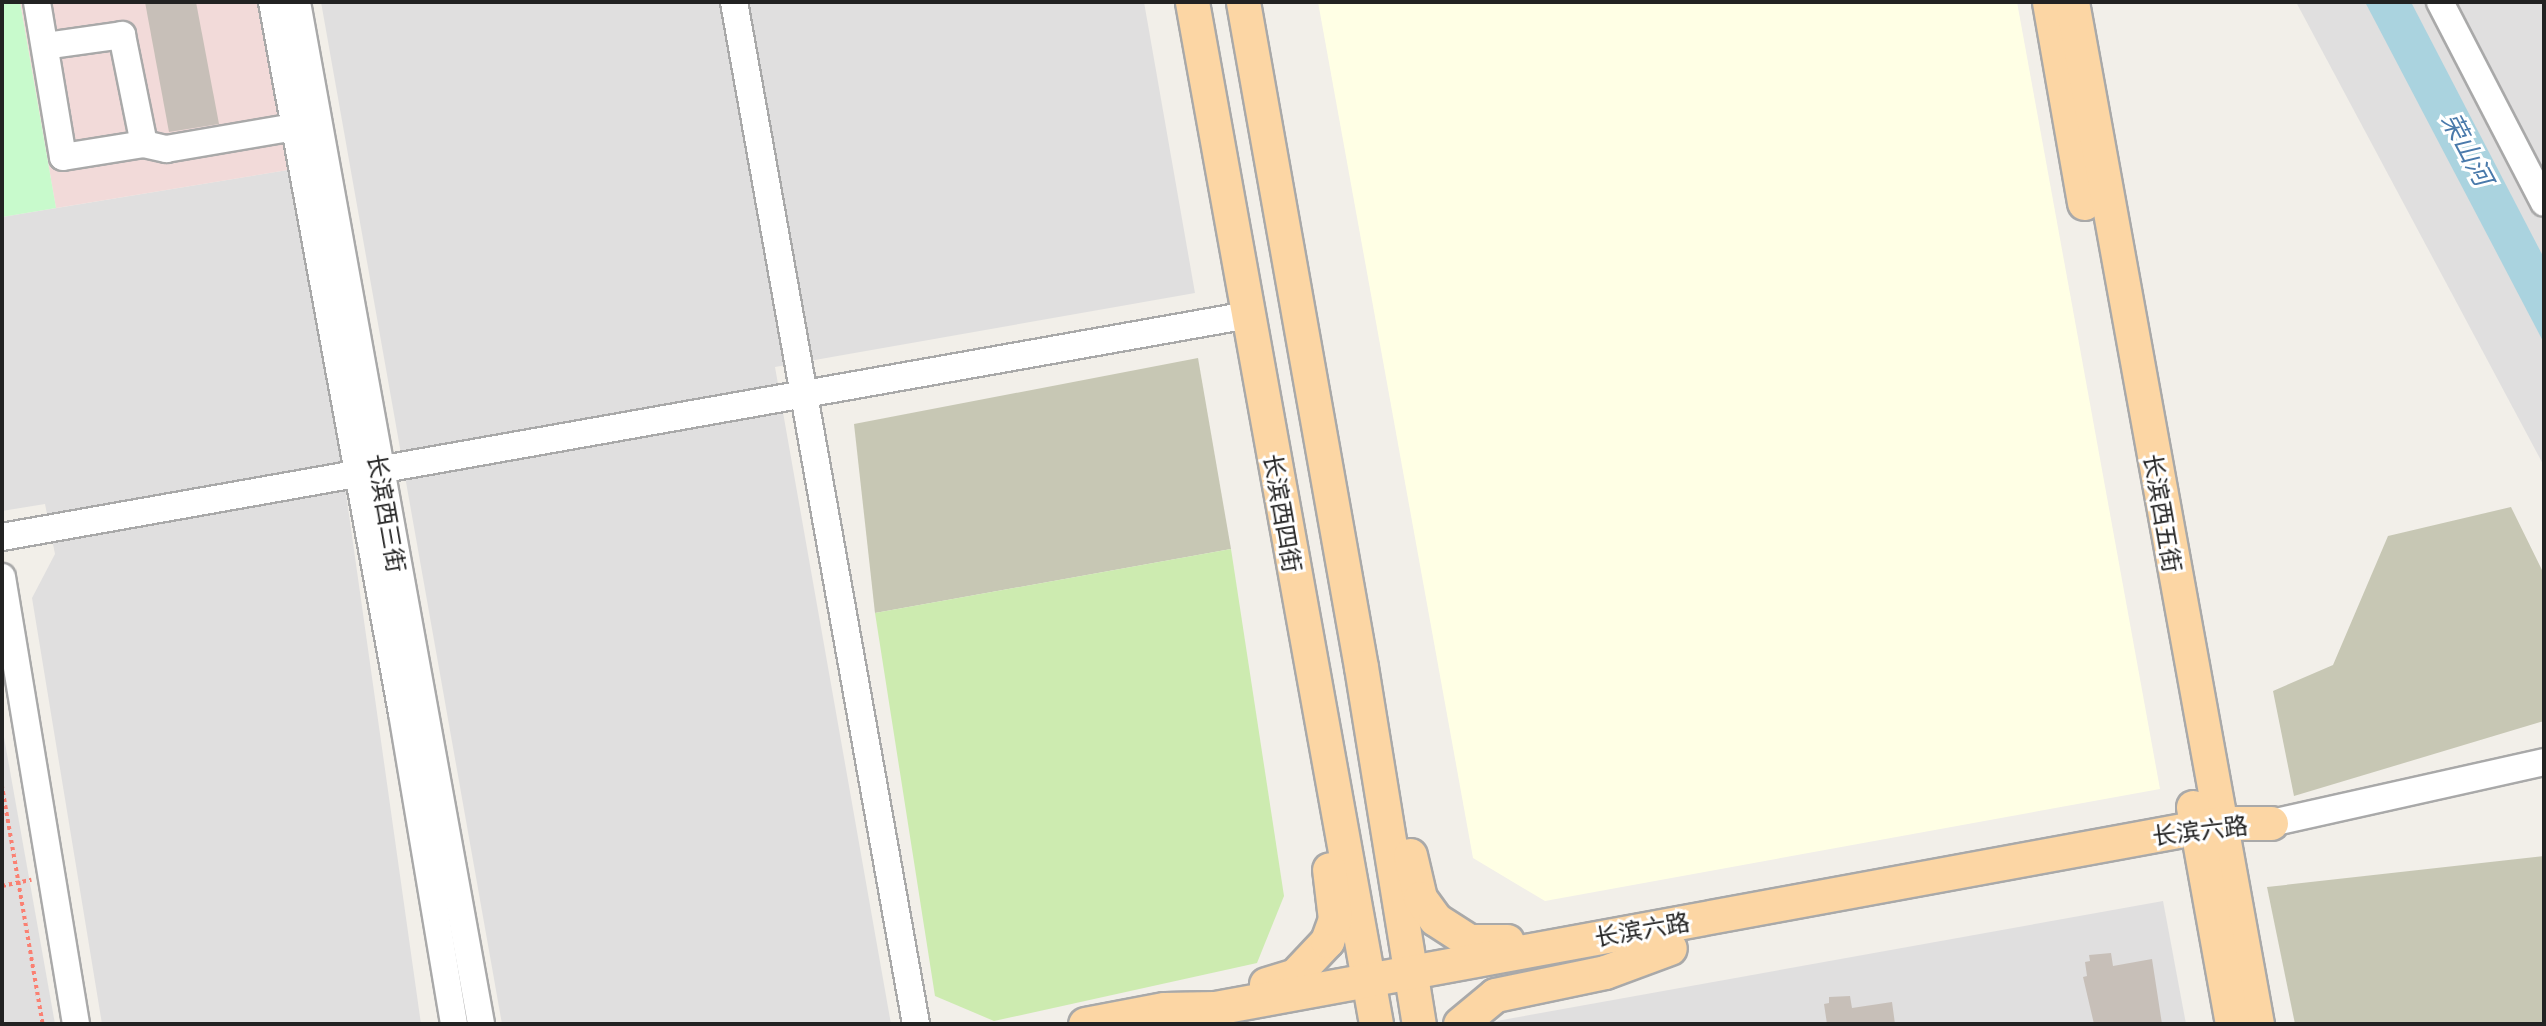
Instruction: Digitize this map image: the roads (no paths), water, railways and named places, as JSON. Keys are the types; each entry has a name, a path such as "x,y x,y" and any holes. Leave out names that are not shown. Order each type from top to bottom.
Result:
{"main road":[{"name":"长滨西四街","path":"1192,2 1316,703 1334,774 1372,1001"},
{"name":"长滨西四街","path":"1243,2 1361,667 1419,1024"},
{"name":"长滨西五街","path":"2049,2 2211,835 2257,1024"},
{"name":"长滨西五街","path":"2072,2 2211,835 2232,1024"},
{"path":"1361,667 1392,759 1416,886 1427,909 1446,928 1479,944 1595,925 1668,937"},
{"path":"1164,1009 1212,994 1288,980 1313,960 1327,941 1335,904 1312,777 1316,703"},
{"name":"长滨六路","path":"1231,1024 1372,1001 1411,982 1602,956 1668,937 2271,823"},
{"path":"1460,1024 1495,995 1605,972 1668,937"},
{"name":"长滨六路","path":"1085,1024 1164,1009 1372,1001"}],"street":[{"path":"37,2 63,157 144,144 166,149 296,127"},
{"name":"长滨西三街","path":"272,2 481,1024"},
{"name":"长滨西三街","path":"297,2 454,1024"},
{"path":"734,2 916,1024"},
{"path":"2440,2 2544,203"},
{"path":"45,46 122,35 144,144"},
{"path":"2,537 1248,315"},
{"path":"2,577 76,1024"},
{"path":"2271,823 2544,761"}],"water":[{"name":"荣山河","path":"2365,2 2411,2 2544,258 2544,343"}]}
